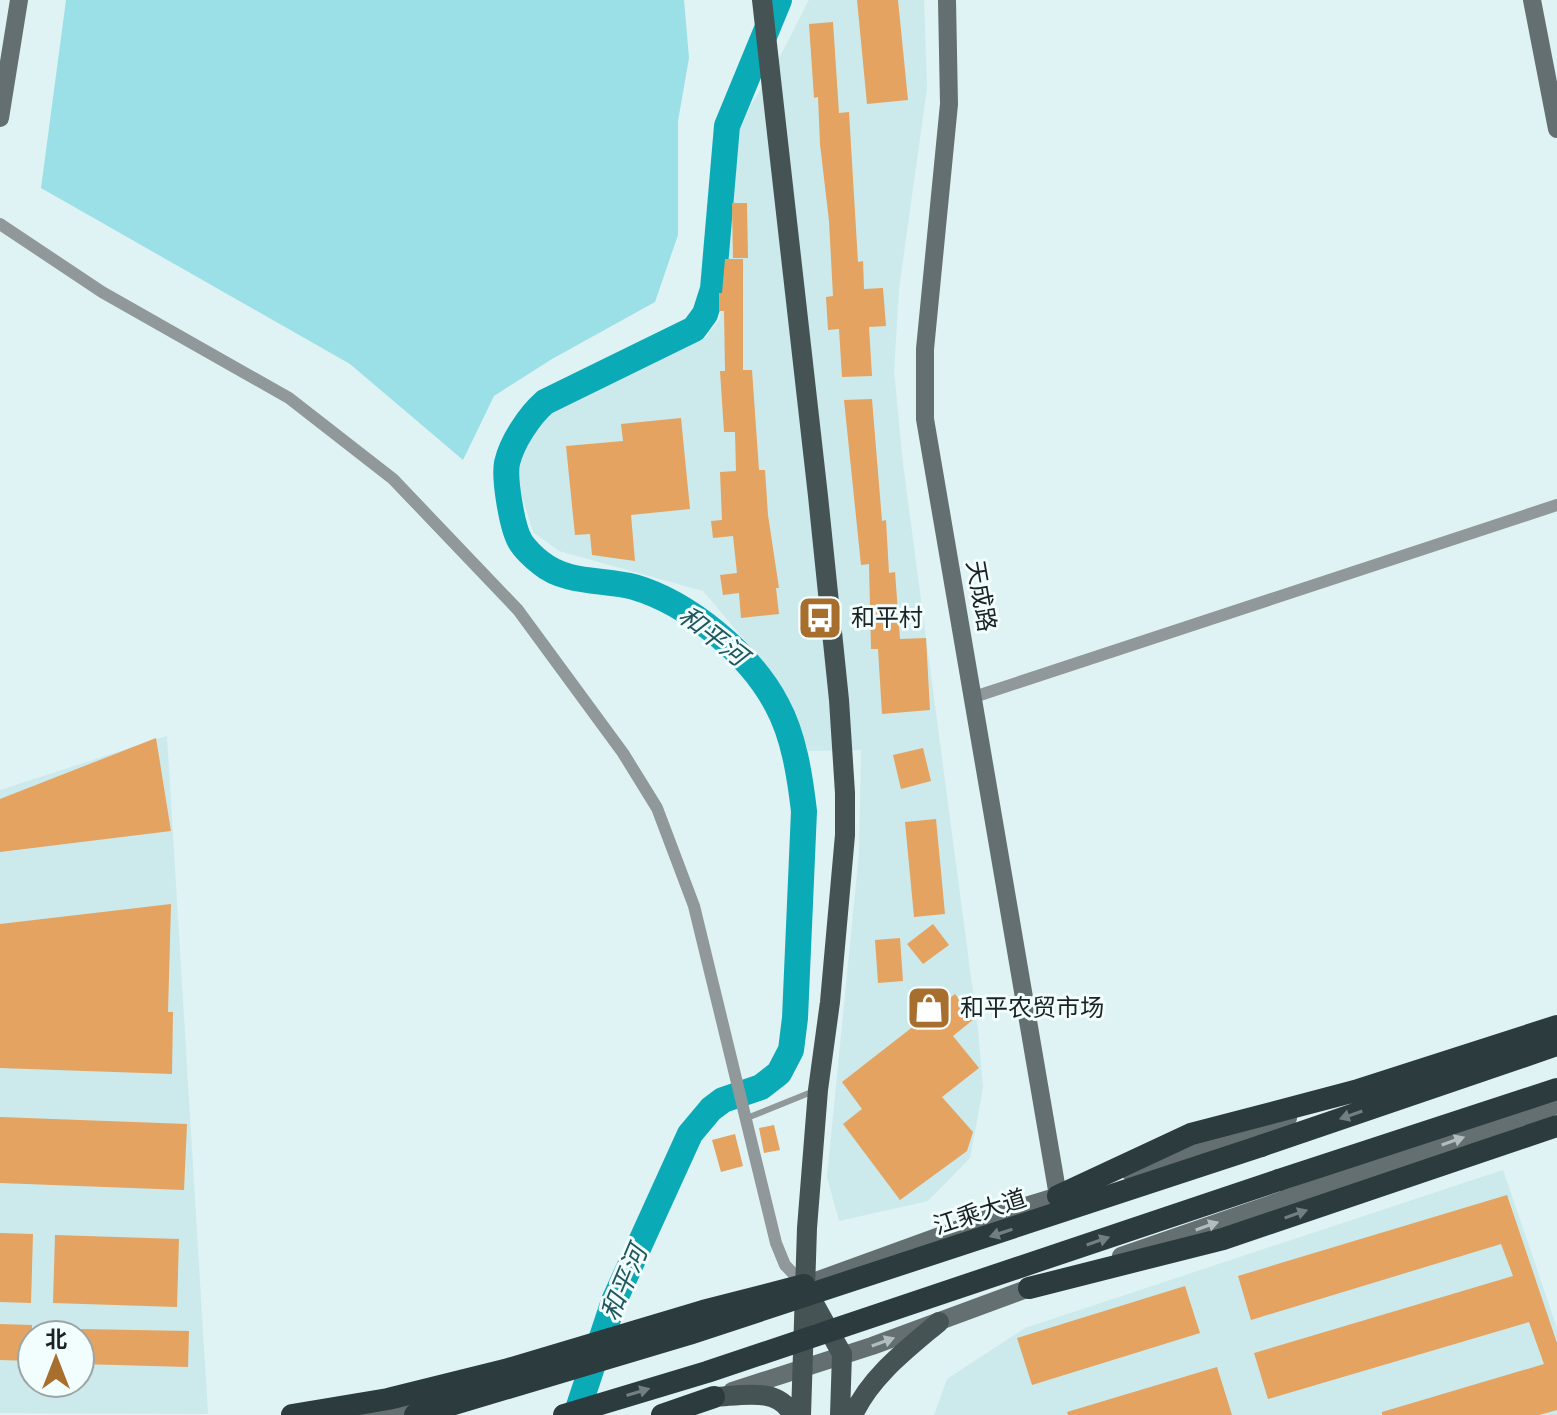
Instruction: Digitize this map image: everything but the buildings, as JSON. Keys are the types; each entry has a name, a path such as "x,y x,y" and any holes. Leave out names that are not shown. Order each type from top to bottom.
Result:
{"highway":[{"path":"1058,1196 1191,1134 1355,1091 1557,1029"},
{"name":"江乘大道","path":"415,1415 689,1334 970,1243 1557,1045"},
{"path":"564,1415 707,1372 1557,1089"},
{"path":"1029,1288 1223,1239 1557,1126"},
{"path":"292,1415 388,1399 491,1373 623,1339 804,1285"},
{"path":"662,1415 714,1397"}],"main road":[{"path":"762,0 844,752 845,835 830,1002 818,1090 804,1285 801,1415"},
{"path":"804,1285 842,1354 840,1415"},
{"path":"853,1415 858,1403 886,1368 939,1322"},
{"path":"714,1397 764,1395 779,1399 792,1415"}],"street":[{"path":"0,118 19,0"},
{"name":"天成路","path":"947,0 949,104 925,349 925,419 1058,1196"},
{"path":"1532,0 1550,62 1557,129"},
{"path":"0,224 102,292 289,398 393,479 518,610 623,753 657,808 694,906 776,1243 785,1265 804,1285 1003,1213 1557,1029"},
{"path":"974,697 1557,505"},
{"path":"649,1415 872,1346 1029,1288 1557,1105"},
{"path":"365,1415 436,1399 545,1367 623,1339"},
{"path":"681,1415 714,1397"}],"lane":[{"path":"745,1112 818,1090"}],"shaded area":[{"path":"66,0 684,0 689,58 678,121 678,235 655,302 552,359 494,396 463,460 350,364 41,188"},
{"path":"809,0 924,0 927,88 899,289 894,371 903,464 978,1030 983,1088 970,1158 928,1201 839,1221 827,1177 859,853 861,750 809,751 771,671 703,591 559,551 533,532 517,480 527,430 563,395 706,337 720,319 736,131"},
{"path":"167,736 208,1414 0,1413 0,790"},
{"path":"1503,1170 1557,1328 1557,1415 934,1415 947,1379 1025,1328"}],"waterway":[{"name":"和平河","path":"576,1415 614,1301 690,1134 723,1100 761,1087 779,1073 791,1050 804,811 788,730 766,686 751,668 716,633 676,605 634,587 562,574 538,561 524,547 517,534 508,491 507,463 522,430 545,402 694,329 705,314 713,289 727,126 779,0"}],"place":[{"name":"和平村","path":"820,618"},
{"name":"和平农贸市场","path":"929,1008"}]}
